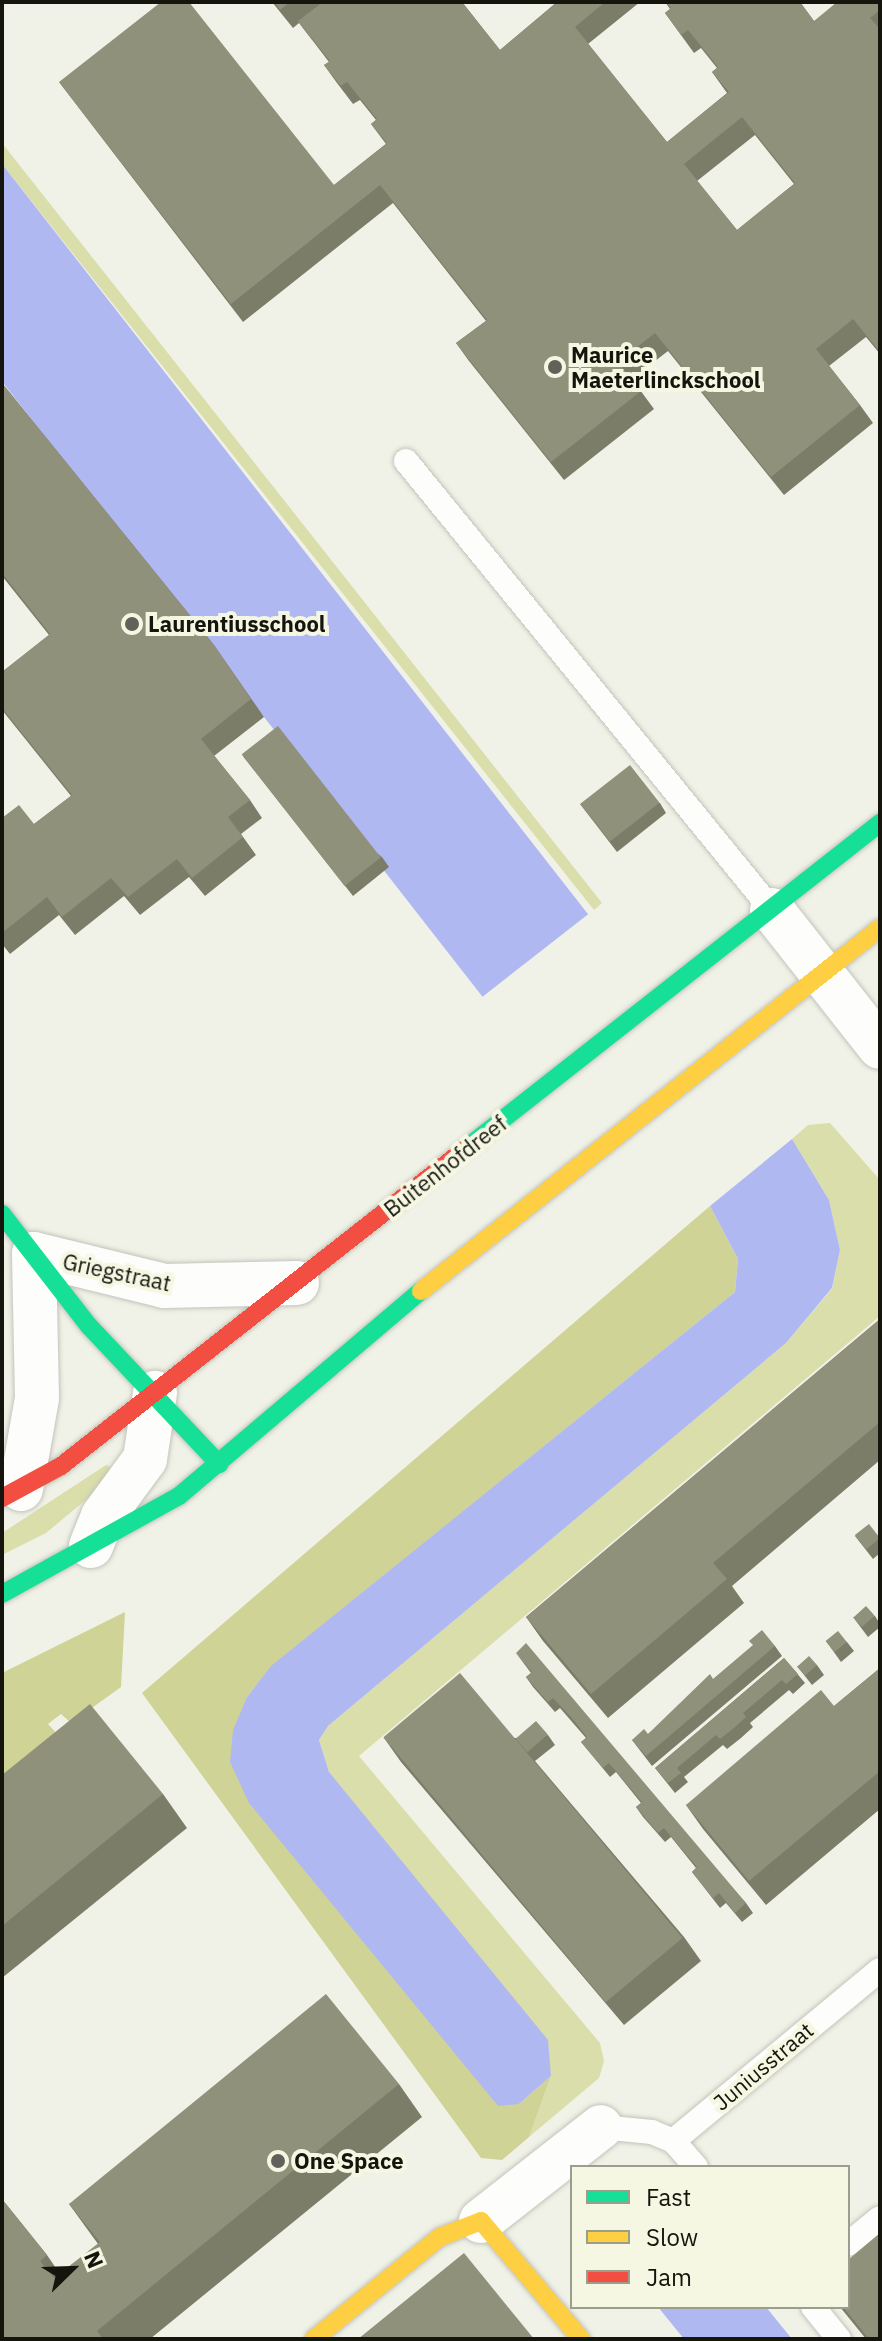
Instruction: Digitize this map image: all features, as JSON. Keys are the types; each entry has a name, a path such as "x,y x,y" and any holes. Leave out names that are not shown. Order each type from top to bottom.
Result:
{"street":[{"name":"Buitenhofdreef","path":"11,1493 61,1466 880,823"},
{"path":"772,910 880,1047"},
{"path":"2,1594 179,1496 436,1278 880,928"},
{"name":"Griegstraat","path":"2,1214 89,1326 219,1464"},
{"name":"Griegstraat","path":"34,1254 164,1286 297,1283"},
{"name":"Griegstraat","path":"11,1493 37,1398 34,1254"},
{"path":"91,1546 103,1516 145,1459 155,1393"},
{"path":"314,2339 440,2237 481,2221 601,2127"},
{"path":"481,2221 581,2339"}],"lane":[{"path":"406,461 772,910"},
{"name":"Juniusstraat","path":"673,2141 880,1970"},
{"path":"601,2127 652,2132 673,2141 694,2165"},
{"path":"850,2242 880,2218"},
{"path":"815,2309 839,2339"}],"green space":[{"path":"2,143 602,903 594,910 2,164"},
{"path":"830,1123 880,1180 880,1316 359,1756 600,2043 604,2061 599,2078 529,2137 551,2076 329,1772 319,1740 328,1726 786,1343 832,1289 840,1250 829,1200 792,1139 808,1125"},
{"path":"710,1206 738,1259 735,1292 272,1666 247,1697 519,2104 551,2076 529,2137 502,2160 481,2158 142,1693"},
{"path":"106,1465 118,1471 112,1478 46,1533 2,1555 2,1533"},
{"path":"125,1612 121,1687 71,1723 61,1714 48,1724 57,1734 2,1779 2,1673"}],"water":[{"path":"2,164 588,914 483,997 2,382"},
{"path":"792,1139 829,1200 840,1250 832,1288 786,1343 328,1726 319,1740 329,1772 548,2040 551,2076 519,2104 498,2106 249,1803 230,1762 233,1730 247,1697 271,1666 735,1292 738,1259 710,1206"},
{"path":"660,2309 768,2309 792,2339 684,2339"}],"building":[{"path":"161,2 189,2 334,185 387,143 371,124 377,119 347,82 341,86 324,65 330,61 298,21 323,2 462,2 500,50 557,2 605,2 575,27 667,142 729,92 712,72 718,67 688,30 681,35 665,13 671,8 666,2 800,2 814,21 837,2 880,2 880,10 870,18 880,29 880,352 853,319 816,349 860,405 771,477 655,333 618,362 641,391 551,462 456,343 487,320 380,185 231,304 59,82","holes":["742,117 795,183 737,230 684,164"]},
{"path":"274,2 290,2 280,10"},
{"path":"2,383 214,645 251,699 201,739 250,800 228,817 243,837 192,878 177,859 128,897 111,878 62,917 47,897 2,933 2,818 19,805 34,824 72,795 2,708 2,672 50,634 2,573"},
{"path":"278,726 381,858 345,886 242,754"},
{"path":"630,765 660,803 610,842 580,804"},
{"path":"880,1319 880,1422 713,1563 727,1579 591,1694 526,1617"},
{"path":"869,1524 880,1538 866,1549 855,1535"},
{"path":"866,1606 875,1616 862,1627 853,1617"},
{"path":"762,1630 775,1646 646,1756 632,1740 644,1729 648,1734 710,1674 713,1679 753,1645 749,1641"},
{"path":"838,1631 847,1642 834,1652 826,1641"},
{"path":"526,1643 746,1903 735,1913 719,1893 713,1898 692,1872 697,1867 664,1828 658,1833 636,1807 642,1802 609,1763 603,1768 581,1742 587,1737 571,1717 553,1698 548,1702 526,1677 532,1672 516,1653"},
{"path":"809,1656 817,1665 805,1676 797,1667"},
{"path":"784,1658 798,1674 786,1684 782,1680 743,1713 746,1717 720,1739 716,1735 677,1768 681,1773 668,1783 655,1768"},
{"path":"880,1668 880,1771 749,1881 686,1805 821,1690 834,1706"},
{"path":"460,1673 682,1938 606,2002 383,1737"},
{"path":"90,1704 163,1794 2,1926 2,1775"},
{"path":"536,1721 548,1735 527,1752 516,1739"},
{"name":"One Space","path":"326,1994 399,2084 97,2331 103,2339 2,2339 2,2199 47,2255 40,2261 54,2278 100,2242 69,2204"},
{"path":"880,2233 880,2339 869,2339 845,2309 850,2309 850,2258"},
{"path":"464,2253 534,2339 358,2339"}],"traffic: fast":[{"path":"465,1149 880,823"},
{"path":"2,1214 89,1326 219,1464"},
{"path":"2,1594 179,1496 421,1291"}],"traffic: slow":[{"path":"421,1291 880,928"},
{"path":"314,2339 440,2237 481,2221 581,2339"}],"traffic: jam":[{"path":"2,1498 61,1466 465,1149"}],"place":[{"name":"Maurice Maeterlinckschool","path":"555,367"},
{"name":"Laurentiusschool","path":"132,624"},
{"name":"One Space","path":"278,2161"}]}
